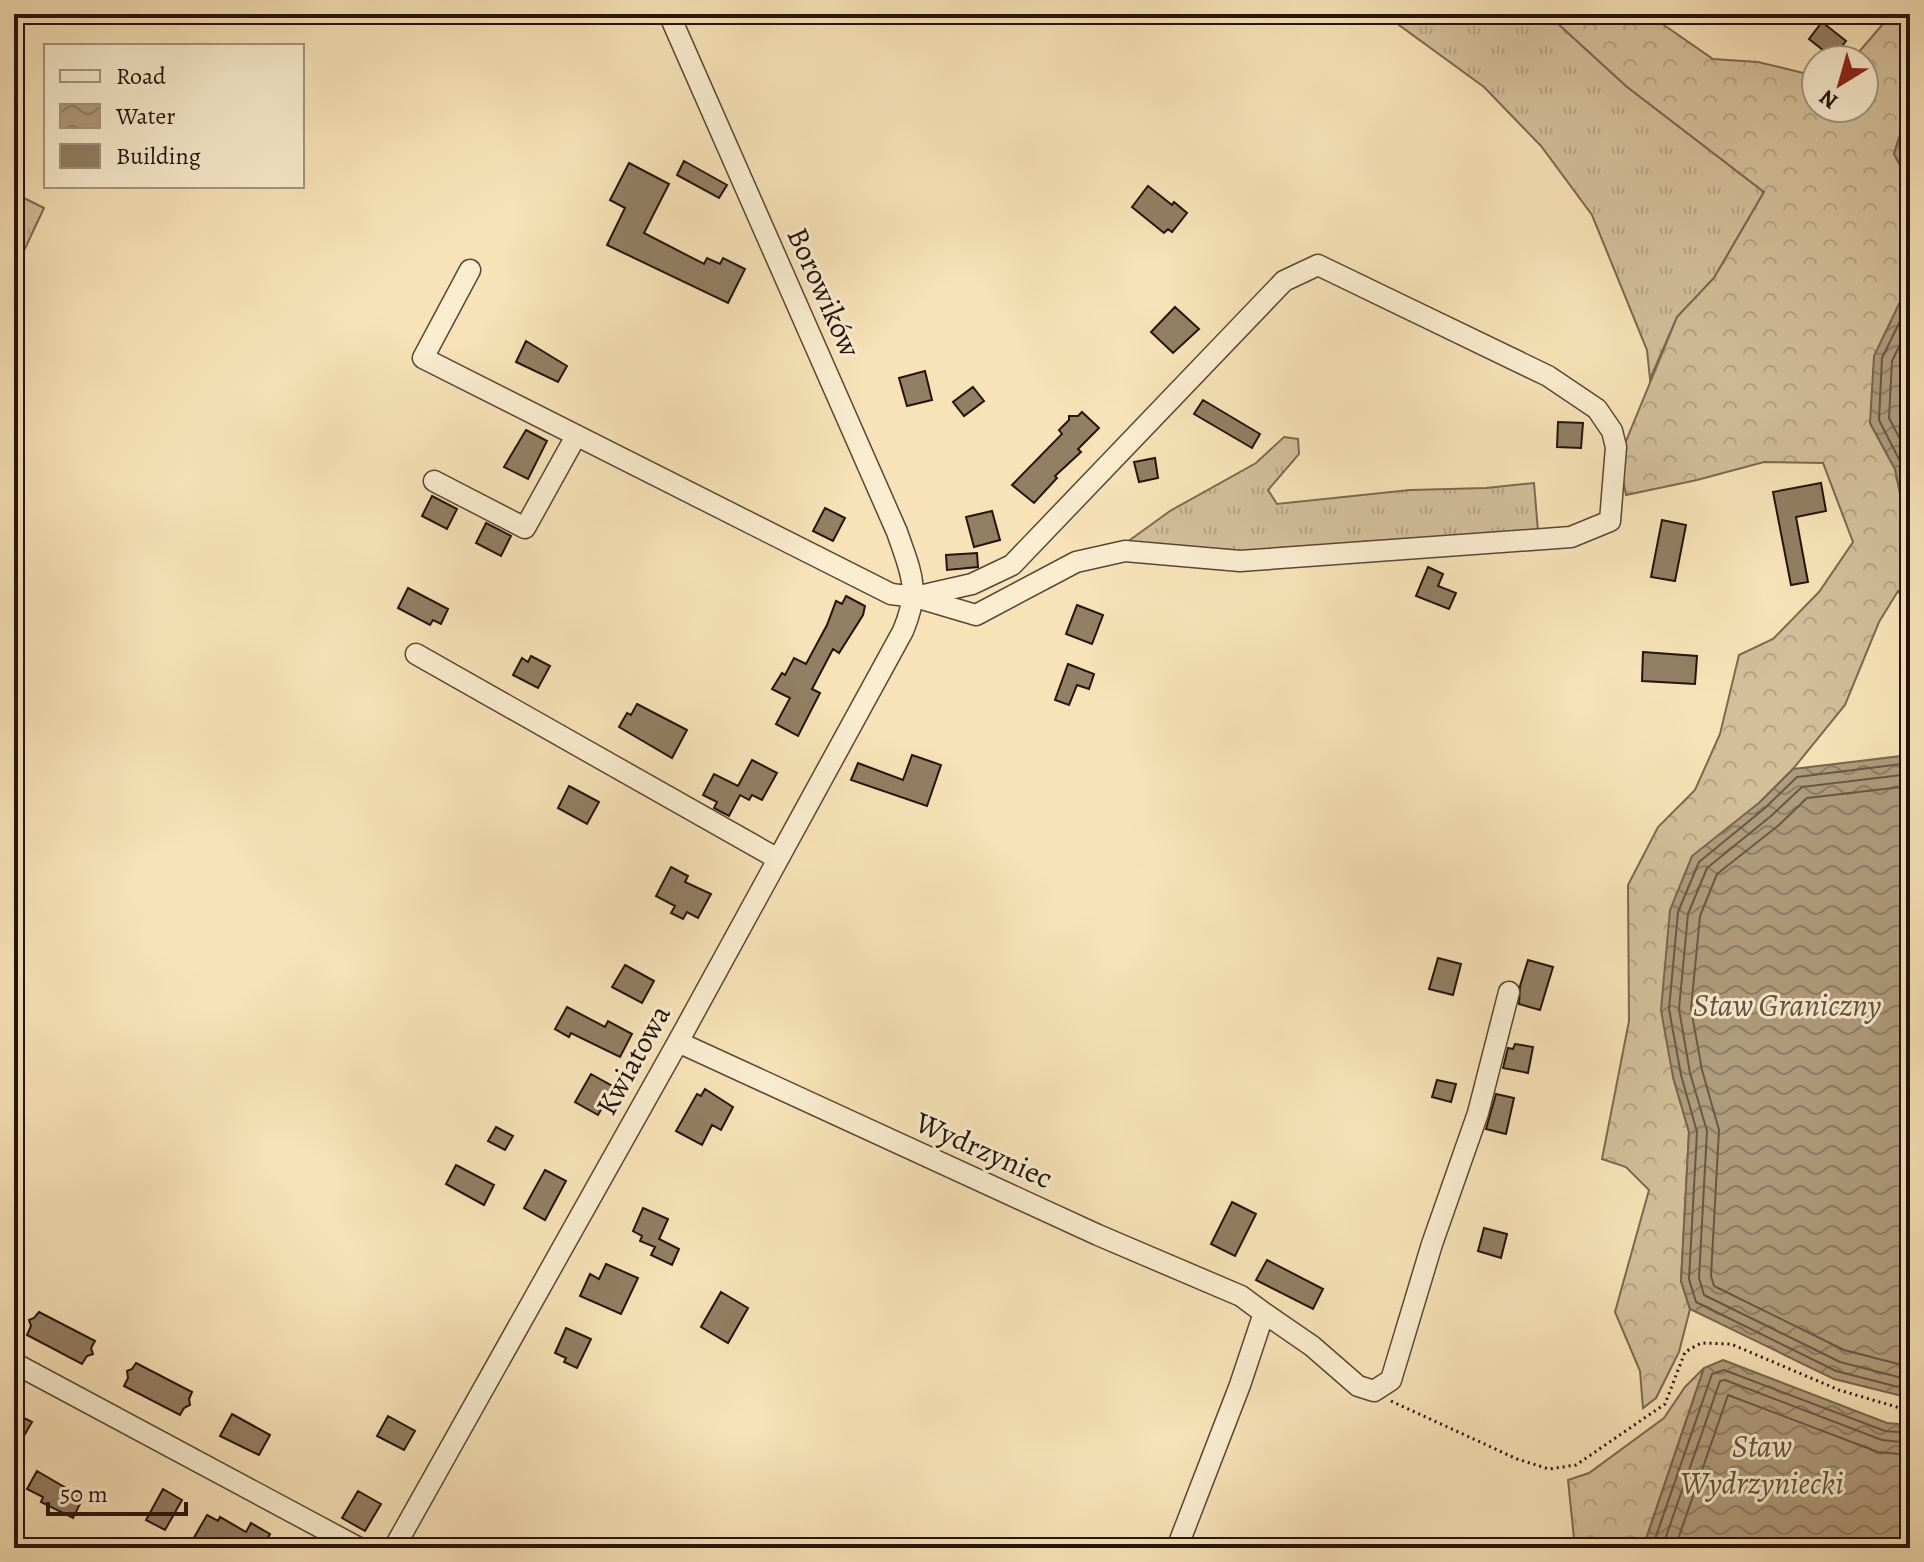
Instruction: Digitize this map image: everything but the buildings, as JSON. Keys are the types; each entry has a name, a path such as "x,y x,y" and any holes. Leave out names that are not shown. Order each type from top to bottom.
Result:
{"street":[{"name":"Borowików","path":"669,14 897,532 908,562 915,597"},
{"path":"470,270 423,358 891,594 915,597 976,615 1076,562 1125,551 1240,561 1571,537 1610,521 1616,447 1612,431 1597,409 1548,376 1318,265 1284,281 1012,565 972,584 915,597"},
{"path":"434,481 525,528 576,436"},
{"name":"Kwiatowa","path":"394,1548 678,1042 903,631 915,597"},
{"path":"416,654 778,859"},
{"path":"1374,1391 1391,1380 1432,1244 1478,1113 1509,992"},
{"name":"Wydrzyniec","path":"678,1042 1098,1235 1241,1296 1312,1346 1358,1386 1374,1391"},
{"path":"1177,1548 1240,1385 1264,1313"},
{"path":"14,1363 359,1548"}],"path":[{"path":"1374,1391 1407,1410 1517,1459 1549,1469 1576,1465 1665,1404 1685,1352 1701,1343 1731,1344 1839,1390 1910,1411"}],"green space":[{"path":"1393,14 1540,14 1554,20 1626,86 1764,192 1714,278 1677,317 1650,379 1647,350 1592,215 1541,146 1484,87 1388,17"},
{"path":"1540,14 1648,14 1713,59 1758,62 1800,72 1800,124 1880,124 1880,44 1866,44 1893,14 1910,14 1910,117 1903,125 1894,154 1910,184 1910,281 1870,423 1895,469 1910,540 1910,609 1898,591 1879,622 1845,705 1793,769 1760,802 1673,1077 1689,1132 1681,1281 1690,1309 1679,1352 1656,1398 1643,1408 1640,1371 1615,1312 1649,1190 1626,1167 1602,1159 1629,1021 1628,885 1658,827 1695,790 1720,734 1739,655 1773,639 1819,592 1853,542 1823,463 1764,462 1626,495 1619,458 1677,317 1714,278 1764,192 1626,86 1554,20"},
{"path":"14,193 44,208 14,272"},
{"path":"1284,437 1298,439 1299,454 1268,490 1277,504 1410,490 1534,483 1538,531 1240,556 1123,545 1170,511 1256,463"},
{"path":"1704,1368 1643,1548 1575,1548 1568,1480 1589,1473 1664,1418 1685,1387"}],"water":[{"path":"1910,118 1910,184 1894,154 1903,125"},
{"path":"1910,281 1910,540 1895,469 1870,423 1874,356"},
{"name":"Staw Graniczny","path":"1910,755 1910,1398 1834,1379 1690,1309 1681,1281 1689,1132 1673,1077 1661,1010 1670,910 1692,856 1760,802 1793,769"},
{"name":"Staw Wydrzyniecki","path":"1723,1360 1887,1423 1910,1425 1910,1548 1643,1548 1704,1368"}]}
